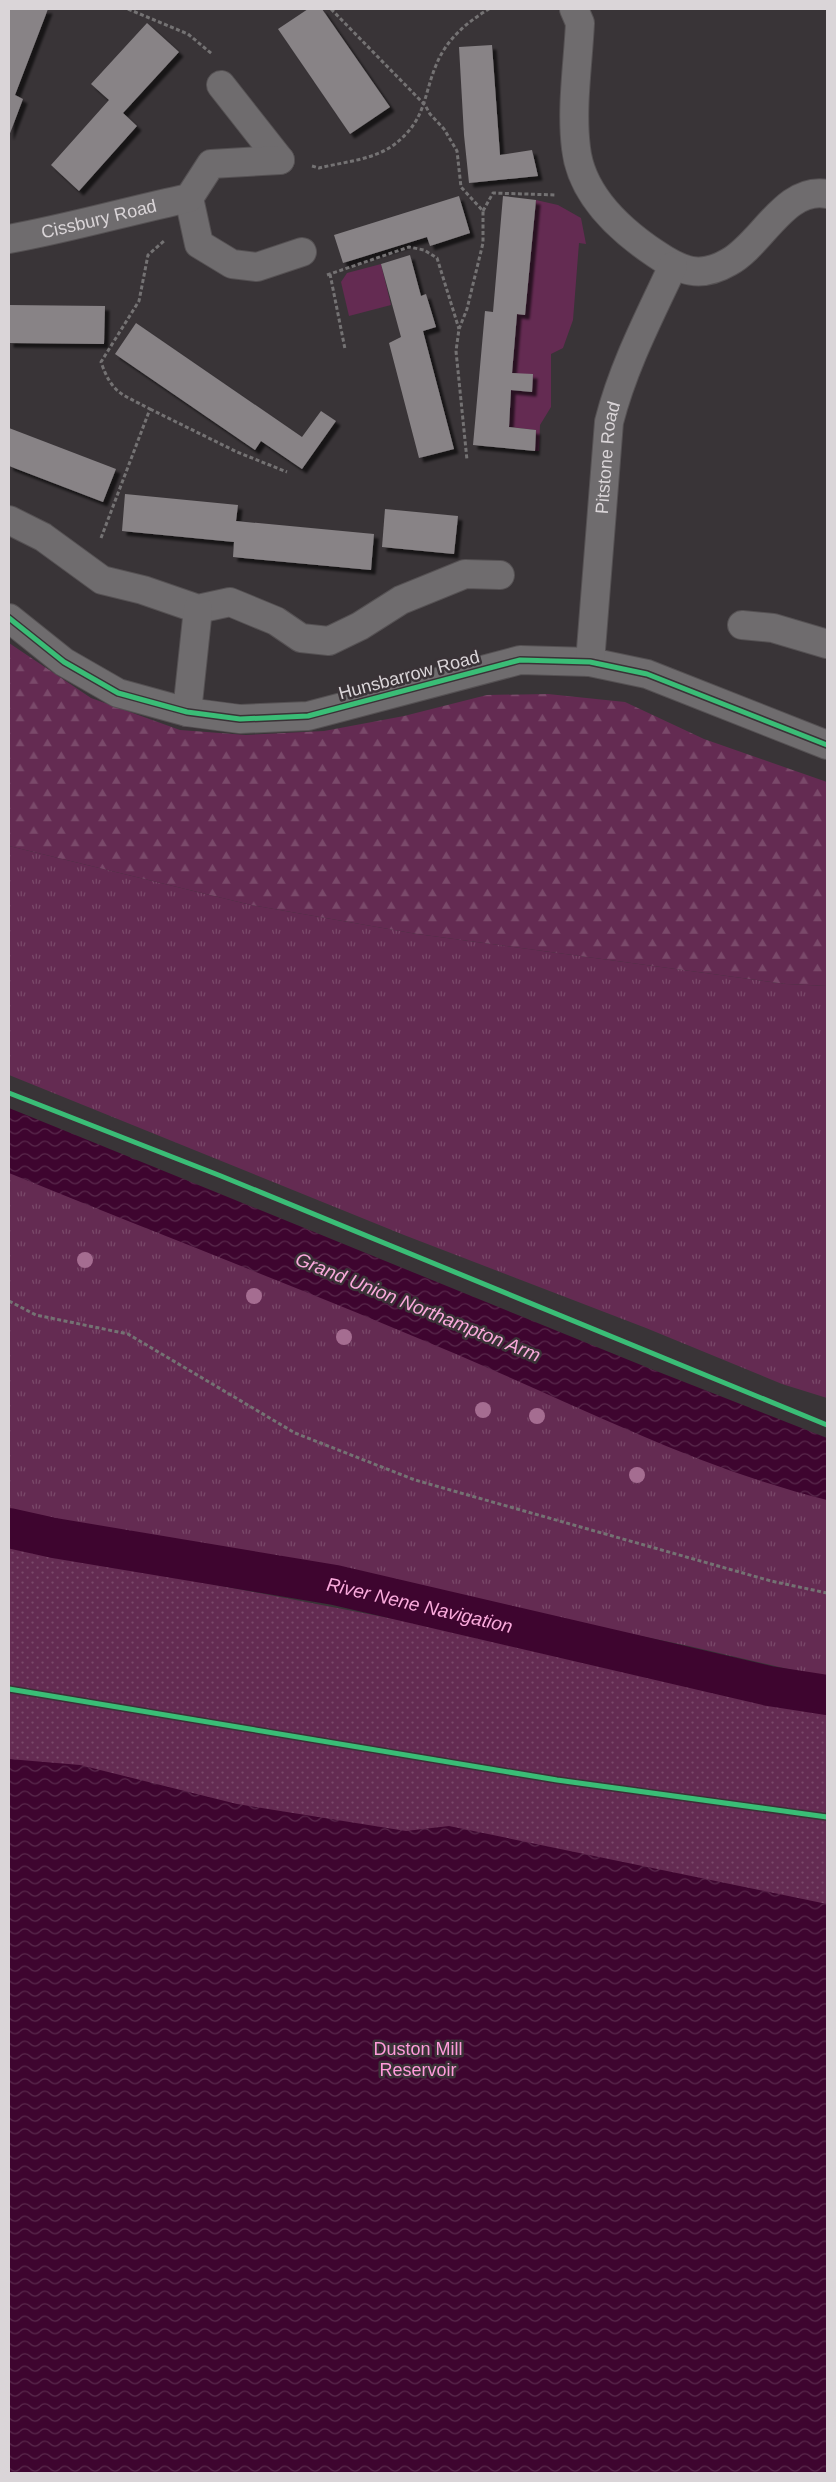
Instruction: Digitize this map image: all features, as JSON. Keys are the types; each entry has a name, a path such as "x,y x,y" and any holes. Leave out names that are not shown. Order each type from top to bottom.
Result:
{"street":[{"path":"574,9 580,23 576,150 594,196 615,222 644,246 673,266 690,272 708,271 728,263 746,251 779,212 793,201 819,192 827,194"},
{"path":"221,85 280,160"},
{"path":"280,160 211,164 191,208 199,244 232,264 256,266 302,252"},
{"name":"Cissbury Road","path":"9,239 60,230 140,208 191,208"},
{"name":"Pitstone Road","path":"590,662 609,422 615,399 637,340 673,266"},
{"path":"9,520 43,537 102,580 142,590 198,609 230,602 276,621 301,638 329,641 360,626 401,600 465,574 500,575"},
{"path":"188,712 198,609"},
{"name":"Hunsbarrow Road","path":"9,618 64,662 118,692 188,712 240,720 308,716 520,660 590,662 647,674 827,745"},
{"path":"742,625 773,628 827,644"}],"path":[{"path":"128,9 188,34 209,49 226,72 221,85"},
{"path":"330,9 425,105 430,114 444,129 457,151 460,187 483,211"},
{"path":"280,160 318,168 371,156 395,144 420,115 425,105 437,63 452,39 468,22 489,9"},
{"path":"467,460 456,351 483,243 483,211 493,193 594,196"},
{"path":"191,208 148,255 139,301 101,362 108,381 117,391 237,452 287,472"},
{"path":"321,277 409,247 424,250 437,258 460,329"},
{"path":"330,274 345,349"},
{"path":"88,571 150,409"},
{"path":"9,1301 36,1315 128,1334 295,1433 415,1480 771,1581 827,1593"}],"green space":[{"path":"536,200 558,205 581,218 586,244 579,243 573,320 563,348 551,354 551,407 540,425 539,451 535,451 536,430 509,427 511,390 532,392 512,373 517,314 525,314"},
{"path":"381,264 391,305 349,316 341,282 347,273"},
{"path":"9,643 91,698 180,730 246,735 324,731 404,716 487,695 548,694 625,702 704,739 827,782 827,986 786,984 417,934 251,905 9,846"},
{"path":"9,846 251,905 417,934 786,984 827,986 827,1398 782,1384 646,1328 404,1235 9,1075"},
{"path":"9,1141 827,1471 827,1678 689,1646 315,1569 87,1530 9,1513"},
{"name":"Duston Mill Reservoir","path":"9,1545 462,1632 708,1689 827,1709 827,2473 9,2473"}],"water":[{"name":"Grand Union Northampton Arm","path":"9,1108 646,1367 827,1438 827,1500 779,1487 732,1471 639,1435 400,1331 9,1173"},
{"name":"Duston Mill Reservoir","path":"9,1759 80,1765 237,1804 406,1831 449,1826 827,1904 827,2473 9,2473"}],"building":[{"path":"9,9 48,9 15,95 23,99 9,136"},
{"path":"308,9 322,9 390,107 350,134 278,29"},
{"path":"147,23 179,52 123,113 137,126 79,191 51,165 109,100 91,84"},
{"path":"492,45 500,155 532,150 538,176 469,183 459,47"},
{"path":"459,196 470,233 430,246 427,237 343,263 334,235"},
{"path":"503,196 536,200 525,315 517,314 512,373 533,374 532,392 511,390 509,427 536,430 535,451 473,445 485,311 493,312"},
{"path":"410,255 421,296 426,294 436,327 423,331 454,449 419,458 389,343 401,337 381,264"},
{"path":"9,305 105,306 104,344 9,343"},
{"path":"136,323 302,437 321,411 336,421 302,469 261,441 255,450 115,354"},
{"path":"9,428 116,469 103,502 9,466"},
{"path":"125,494 238,505 236,521 374,534 371,570 233,557 234,542 122,531"},
{"path":"385,509 458,516 454,554 382,547"}],"waterway":[{"name":"River Nene Navigation","path":"9,1528 54,1538 335,1585 769,1686 827,1695"}],"cycle path":[{"path":"9,618 64,662 118,693 187,712 240,719 308,716 520,660 590,662 647,674 827,745"},
{"path":"9,1093 221,1176 827,1425"},
{"path":"9,1689 557,1780 827,1817"}]}
